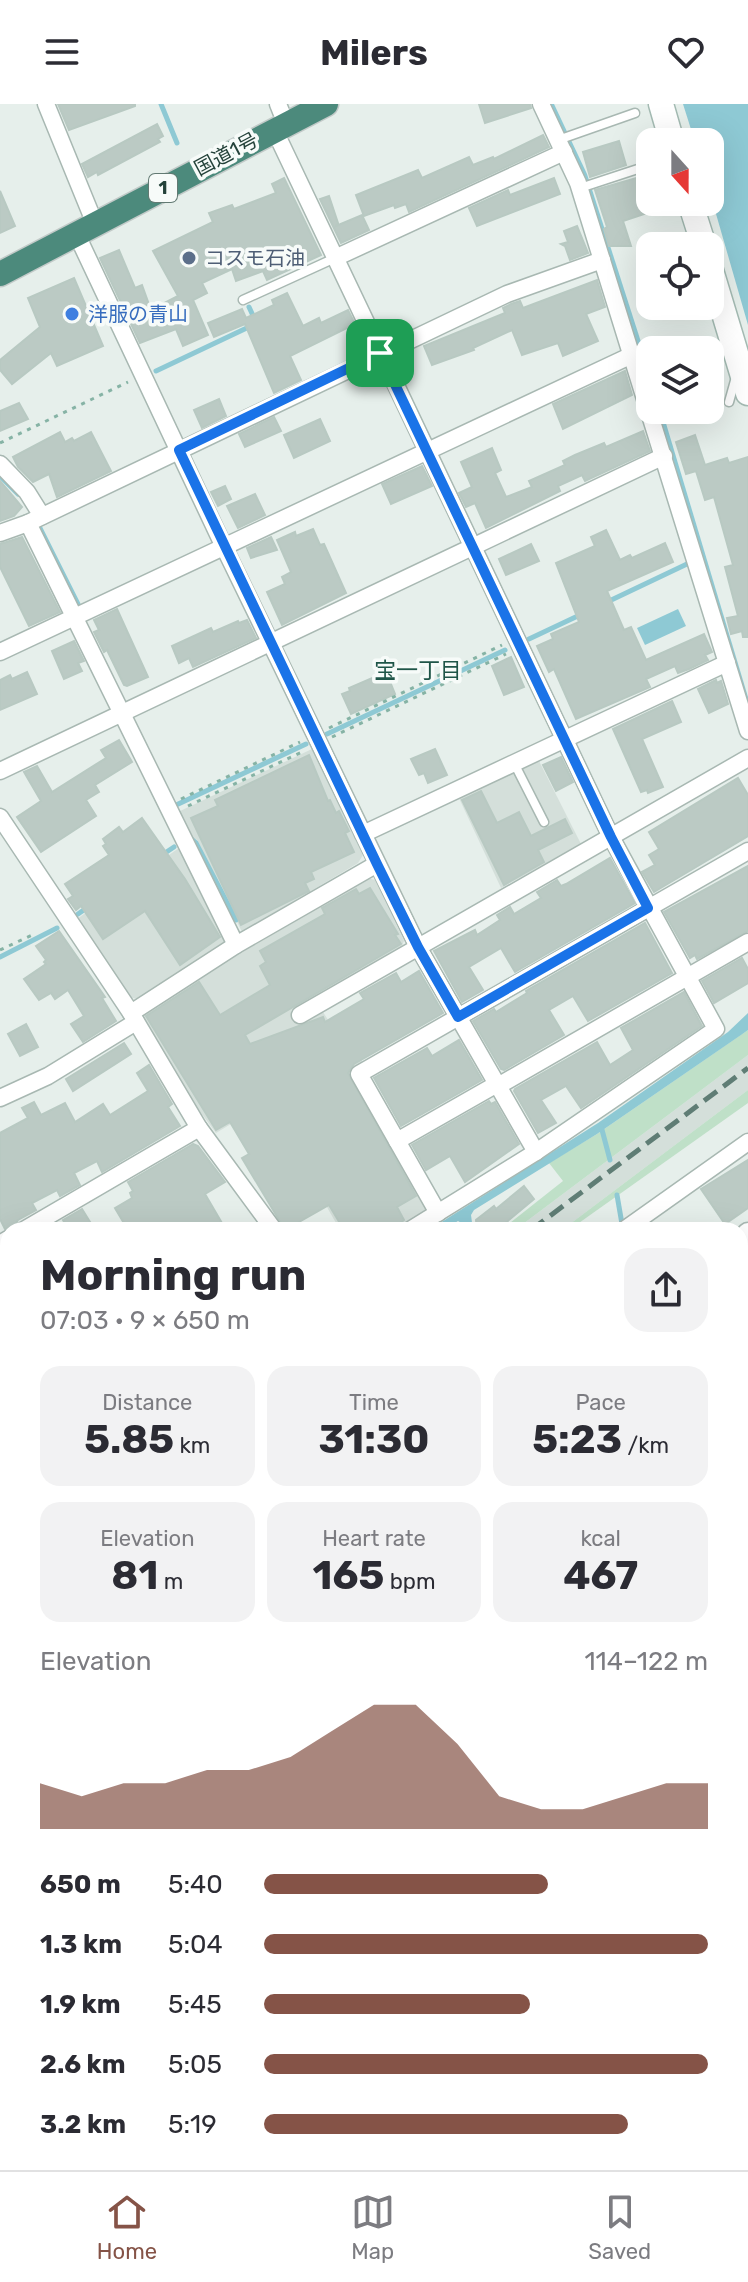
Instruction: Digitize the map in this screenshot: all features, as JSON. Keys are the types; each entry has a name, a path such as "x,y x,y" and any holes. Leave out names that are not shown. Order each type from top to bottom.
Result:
{"highway":[{"name":"国道1号","path":"0,274 279,119 326,104"}],"main road":[{"path":"661,104 668,128"},
{"path":"724,314 739,365 738,398"}],"street":[{"path":"46,104 85,228 143,375 418,947 536,1152"},
{"path":"541,104 585,186 602,260 748,731"},
{"path":"279,119 335,258 611,837 716,1029 536,1152 423,1222"},
{"path":"335,258 564,142"},
{"path":"0,533 35,520 507,294 602,260"},
{"path":"0,652 632,355"},
{"path":"0,771 664,456"},
{"path":"0,464 27,492 35,520 75,617 236,945"},
{"path":"363,834 727,663"},
{"path":"300,1015 747,761"},
{"path":"0,818 133,1018 199,1128 265,1222"},
{"path":"438,1213 359,1074 748,851"},
{"path":"0,1098 48,1076 236,945 377,864"},
{"path":"397,1141 748,942"},
{"path":"38,1222 199,1128"},
{"path":"635,1222 748,1142"}],"lane":[{"path":"564,142 635,113"},
{"path":"585,186 636,170"},
{"path":"243,300 335,258"},
{"path":"514,763 544,822"}],"path":[{"path":"0,443 143,375"},
{"path":"176,801 317,739 518,643"},
{"path":"181,810 317,739 518,643"},
{"path":"0,950 32,935"}],"shaded area":[{"path":"312,749 363,855 358,863 242,932 197,840 189,835 178,812"},
{"path":"538,759 581,844 501,888 458,796"},
{"path":"179,848 224,942 137,999 129,997 77,919"},
{"path":"367,878 375,880 404,941 401,948 291,1011 302,1024 323,1012 341,1040 347,1037 364,1064 352,1072 427,1203 426,1211 410,1222 335,1222 267,1102 216,1133 184,1090 139,1014 234,954 236,956"},
{"path":"748,1055 748,1090 573,1222 526,1222"}],"green space":[{"path":"748,1030 748,1055 526,1222 511,1222 563,1181 549,1163 597,1134"},
{"path":"748,1090 748,1103 580,1222 573,1222"}],"water":[{"path":"548,104 554,104 587,174 639,336 636,336 636,351"},
{"path":"683,104 748,104 748,325 724,242 724,232 721,232 717,216 724,216 724,128 691,128"},
{"path":"660,424 666,424 748,697 748,715"},
{"path":"678,609 686,626 645,645 637,628"},
{"path":"748,1013 748,1030 597,1134 474,1210 472,1222 442,1222 598,1123 728,1032"}],"building":[{"path":"58,104 135,104 135,106 69,130"},
{"path":"479,104 530,104 531,108 485,123"},
{"path":"157,124 163,136 158,139 160,142 98,175 97,172 88,177 82,164"},
{"path":"543,135 549,147 409,212 406,204 395,208 394,205 364,216 356,195 418,170 422,178 469,157 473,165 494,159"},
{"path":"619,141 626,165 590,177 583,152"},
{"path":"284,178 321,255 267,280 263,271 236,281 232,269 202,283 207,293 193,300 208,335 183,346 176,329 140,343 100,258 119,250 135,288 142,285 151,310 178,296 153,251 213,222 209,213 232,205 234,209 276,193 272,184"},
{"path":"554,178 560,194 477,226 469,208 508,190 510,195"},
{"path":"636,178 638,216 623,221 631,246 609,246 604,229 607,227 595,190"},
{"path":"0,191 15,226 0,233"},
{"path":"329,196 338,223 336,226 362,215 369,230 341,243 320,199"},
{"path":"577,226 588,253 570,260 565,246 561,244 568,242 564,231"},
{"path":"74,278 103,346 57,366 51,353 12,384 0,370 0,360 40,327 28,298"},
{"path":"597,280 605,307 586,314 598,341 563,356 558,343 522,355 512,330 474,350 432,365 424,346 505,313 503,308 511,304 520,301 523,308"},
{"path":"287,293 303,326 319,318 321,323 348,310 355,324 290,356 301,380 274,393 245,324 214,337 208,323 242,309 246,318 274,305 272,300"},
{"path":"625,371 632,395 563,429 553,404"},
{"path":"219,399 226,416 202,428 194,410"},
{"path":"19,403 28,419 0,431 0,411"},
{"path":"274,417 281,431 245,447 239,434"},
{"path":"320,419 330,441 294,458 284,435"},
{"path":"643,431 650,451 585,481 582,475 558,486 560,491 486,528 475,503 466,507 459,493 472,487 461,462 492,448 501,470 495,473 506,497 532,487 529,481 565,465 563,461 575,455 604,443 606,447"},
{"path":"60,432 65,442 91,432 111,471 57,497 49,474 33,482 13,457"},
{"path":"695,435 705,465 727,458 729,463 748,457 748,637 743,637 742,631 731,634 727,618 738,616 725,567 733,565 714,497 705,500 696,471 686,474 676,442"},
{"path":"422,466 432,486 391,504 382,484"},
{"path":"0,481 22,507 14,516 0,521"},
{"path":"225,486 231,499 218,506 211,492"},
{"path":"255,494 265,515 238,528 227,506"},
{"path":"313,529 320,545 324,544 346,593 282,625 267,592 285,584 282,577 291,572 277,540"},
{"path":"606,530 620,560 665,543 673,562 607,591 624,630 631,627 646,660 704,634 712,652 705,655 708,660 678,673 675,666 646,679 650,687 576,719 554,669 549,672 537,646 553,639 551,634 579,622 556,563 595,546 591,537"},
{"path":"22,537 60,612 29,626 0,567 0,544"},
{"path":"271,537 277,550 251,558 247,548"},
{"path":"531,544 539,561 506,575 499,559"},
{"path":"117,609 148,677 127,686 94,632 99,630 94,620"},
{"path":"247,620 256,638 193,667 189,658 179,663 172,646 211,628 213,632"},
{"path":"74,641 84,661 78,663 82,671 64,679 52,651"},
{"path":"511,657 524,687 504,695 492,666"},
{"path":"27,672 37,694 0,710 0,680 10,675 12,679"},
{"path":"386,672 395,694 351,714 342,694"},
{"path":"716,680 717,683 721,681 728,704 709,713 698,689"},
{"path":"672,701 681,722 642,739 663,787 648,793 647,790 641,792 613,729"},
{"path":"119,740 132,762 95,785 99,792 86,800 96,816 41,852 17,817 41,801 24,772 37,766 52,792 106,758 101,750"},
{"path":"435,749 447,775 428,783 424,773 419,775 411,759"},
{"path":"309,755 328,801 336,813 339,811 349,831 345,833 354,852 311,872 314,879 305,883 309,891 241,925 191,818 218,806 215,800"},
{"path":"561,757 573,782 556,791 543,765"},
{"path":"738,778 748,795 748,836 654,892 642,872 655,865 649,855 659,849 649,832"},
{"path":"481,791 497,823 519,812 531,836 565,819 572,833 538,850 544,862 504,885 462,800"},
{"path":"142,818 185,879 220,937 180,965 145,911 103,939 81,906 76,910 68,899 73,896 65,884 109,855 103,846 106,844 103,839 119,827 123,832"},
{"path":"610,858 635,903 515,972 501,948 469,967 483,990 462,1002 434,951 475,930 477,935 500,920 497,915 510,907 514,914 541,898 537,892 557,880 561,886 566,884"},
{"path":"748,866 748,931 697,959 695,955 690,958 664,912"},
{"path":"370,888 401,944 245,1035 250,1044 323,1017 325,1022 364,999 360,993 396,973 401,982 419,971 443,1013 354,1064 348,1073 416,1196 397,1207 404,1220 401,1222 339,1222 329,1205 299,1222 280,1222 242,1158 249,1154 230,1122 216,1130 146,1016 199,982 220,1015 270,985 260,966 266,962 260,951 325,914 322,908 356,889 359,894"},
{"path":"645,923 672,973 588,1021 573,996 549,1010 564,1035 501,1069 473,1021 494,1009 496,1012 526,991"},
{"path":"59,931 105,997 102,998 116,1021 83,1042 71,1024 84,1016 68,990 55,999 51,993 39,1000 24,979 46,964 36,946"},
{"path":"742,958 748,969 748,983 714,1003 702,981"},
{"path":"684,992 702,1026 581,1108 566,1086 541,1100 556,1123 538,1133 515,1089 597,1042 610,1065 633,1050 621,1028"},
{"path":"26,1024 38,1047 20,1056 8,1034"},
{"path":"459,1040 482,1080 401,1126 374,1078 427,1048 432,1056"},
{"path":"124,1043 131,1054 73,1091 66,1079"},
{"path":"149,1065 172,1104 168,1107 180,1126 102,1172 97,1161 74,1173 80,1185 60,1196 57,1190 32,1203 36,1210 17,1222 2,1222 0,1133 28,1118 22,1108 34,1102 41,1115 65,1103 75,1122 103,1104 110,1115 148,1091 137,1073"},
{"path":"489,1101 491,1104 495,1102 519,1144 465,1182 450,1156 426,1170 412,1145"},
{"path":"193,1144 198,1146 225,1182 205,1194 221,1222 123,1222 115,1208 132,1198 130,1193 133,1191 128,1182"},
{"path":"748,1160 748,1208 728,1222 724,1222 701,1189"},
{"path":"524,1186 534,1199 507,1222 476,1222 494,1206 496,1209"},
{"path":"82,1209 90,1222 64,1222"}],"waterway":[{"path":"161,104 177,143"},
{"path":"249,307 255,320"},
{"path":"156,371 251,326"},
{"path":"0,476 18,494"},
{"path":"38,524 78,604"},
{"path":"605,603 687,564"},
{"path":"529,639 582,614"},
{"path":"327,734 505,650"},
{"path":"172,802 174,806 306,744"},
{"path":"189,837 196,843 236,920"},
{"path":"162,855 174,847"},
{"path":"78,914 88,907"},
{"path":"0,957 57,928"},
{"path":"601,1126 610,1160"},
{"path":"617,1195 622,1222"}],"railway":[{"path":"542,1222 748,1068"}],"place":[{"name":"コスモ石油","path":"189,258"},
{"name":"洋服の青山","path":"72,314"}],"district":[{"name":"宝一丁目","path":"418,670"}],"route":[{"path":"380,353 611,837 648,908 458,1017 418,947 377,864 179,450 380,353"}]}
